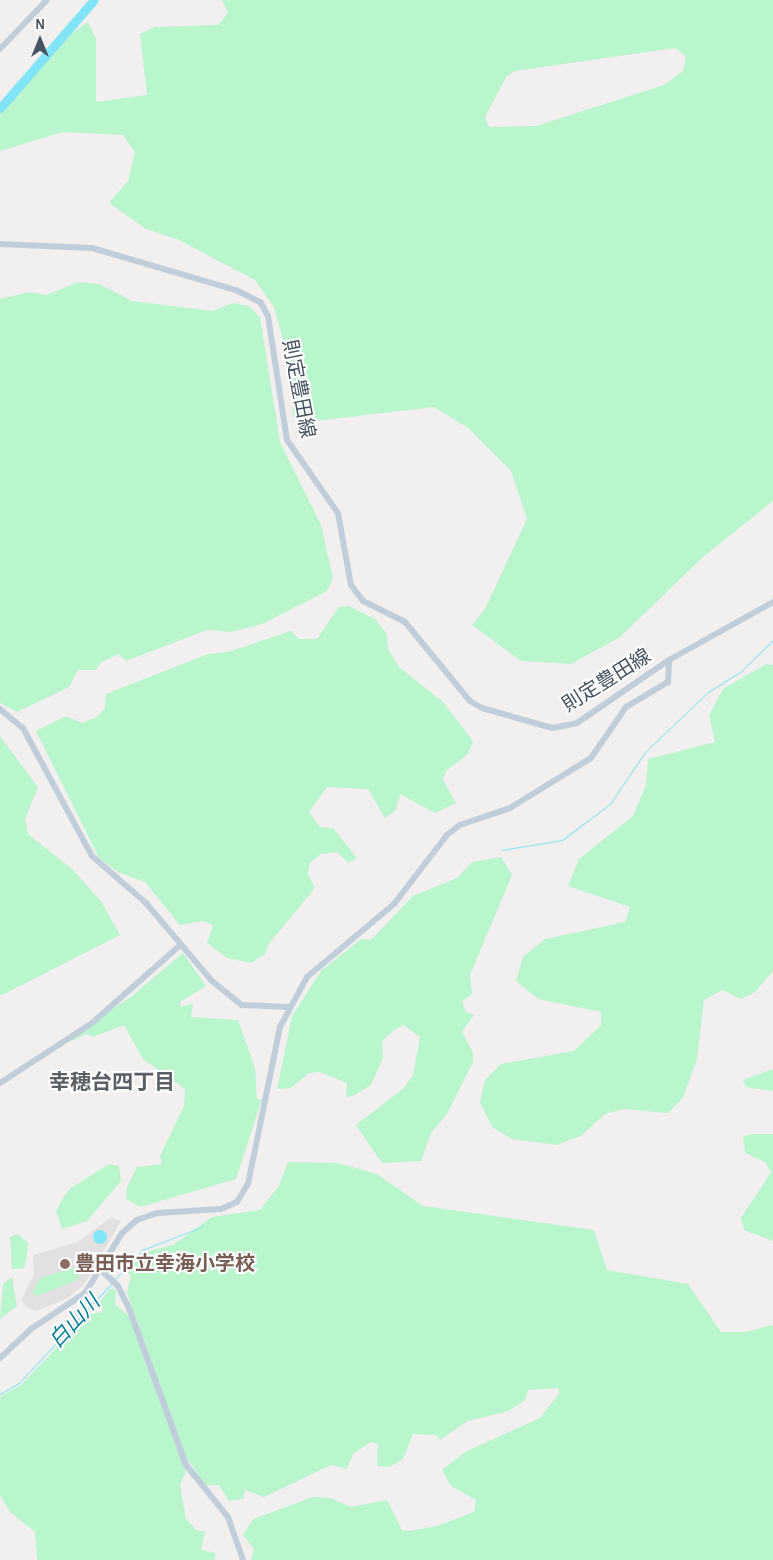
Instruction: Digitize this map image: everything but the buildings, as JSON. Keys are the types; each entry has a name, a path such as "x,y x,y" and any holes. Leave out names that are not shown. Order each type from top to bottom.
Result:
{"main road":[{"path":"0,49 47,0"},
{"name":"則定豊田線","path":"0,244 92,248 236,290 261,303 269,322 288,440 338,512 351,585 363,601 405,622 470,701 506,717 563,727 590,715 670,660 773,602"},
{"path":"0,1358 31,1329 80,1298 101,1270 122,1233 137,1220 157,1213 221,1209 242,1195 288,1007 316,967 394,904 446,835 460,825 510,808 591,758 626,707 668,682 670,660"},
{"path":"0,709 23,728 92,856 146,903 179,946 236,1002 288,1007"},
{"path":"0,1082 92,1023 179,946"},
{"path":"101,1270 118,1286 181,1454 228,1517 243,1560"}],"shaded area":[{"name":"豊田市立幸海小学校","path":"111,1217 121,1221 84,1285 66,1299 36,1311 28,1308 21,1300 34,1274 33,1255 78,1242"}],"green space":[{"path":"222,0 773,0 773,501 703,557 620,637 571,664 521,661 472,625 485,609 527,519 511,471 468,428 434,407 315,421 293,417 290,366 274,307 255,280 179,240 146,229 109,203 128,181 135,152 123,135 63,132 0,151 0,103 58,42 88,22 96,39 96,102 147,95 140,34 155,27 218,25 228,13","holes":["675,48 686,56 683,71 664,85 536,126 489,127 485,117 507,76 515,71"]},
{"path":"79,282 99,284 132,301 213,311 233,303 249,306 260,317 280,442 321,525 333,578 327,591 262,624 231,632 207,630 126,661 119,654 100,663 96,670 78,670 69,687 17,712 0,703 0,299 30,292 46,295"},
{"path":"349,606 375,619 387,634 388,649 399,667 443,702 473,741 468,754 446,771 443,780 456,803 435,813 400,794 396,810 385,818 368,789 327,787 309,812 320,827 333,828 357,858 349,863 337,852 321,854 310,863 308,874 315,888 268,945 265,954 251,963 227,958 207,943 213,925 203,921 180,925 145,882 118,872 99,858 36,731 66,716 82,723 97,717 105,708 106,694 208,654 228,652 291,631 299,639 317,639 339,607"},
{"path":"766,664 773,665 773,971 755,992 741,999 722,990 704,1000 697,1059 683,1098 668,1113 624,1109 605,1114 581,1136 556,1145 512,1139 492,1127 480,1102 485,1080 501,1064 574,1051 601,1025 601,1012 538,999 516,981 523,957 545,939 625,922 630,907 568,886 579,859 633,816 646,785 648,759 715,742 709,715 723,689"},
{"path":"0,736 38,787 25,819 28,834 72,869 101,901 120,935 0,996"},
{"path":"501,857 512,875 470,975 472,994 462,1001 466,1012 474,1015 462,1032 473,1052 473,1062 447,1114 431,1133 421,1161 382,1163 356,1125 404,1088 413,1075 420,1037 403,1025 394,1030 382,1041 383,1058 371,1085 355,1095 346,1097 347,1083 320,1072 309,1073 291,1088 277,1089 292,1016 321,971 361,939 371,940 413,896 457,878 472,862"},
{"path":"183,953 206,986 180,1002 181,1007 193,1003 191,1017 238,1020 255,1068 257,1100 262,1099 236,1179 140,1207 126,1199 127,1187 137,1167 162,1164 160,1156 184,1106 185,1089 143,1059 124,1025 93,1037 87,1034 49,1051 132,996"},
{"path":"773,1069 773,1091 746,1087 743,1080"},
{"path":"751,1134 773,1134 773,1241 744,1230 741,1218 771,1172 765,1162 745,1153 743,1137"},
{"path":"288,1162 338,1163 377,1174 423,1206 594,1230 607,1270 688,1284 721,1332 746,1332 773,1325 773,1560 251,1560 254,1549 243,1535 253,1519 313,1497 330,1498 351,1507 387,1500 402,1530 409,1531 437,1526 474,1512 476,1500 451,1486 442,1470 465,1452 540,1418 559,1394 558,1388 528,1390 525,1400 508,1411 468,1421 440,1440 436,1435 413,1434 403,1459 389,1467 377,1466 378,1444 371,1442 353,1454 347,1469 331,1465 264,1497 245,1490 243,1499 229,1501 219,1485 205,1485 184,1454 127,1293 131,1275 125,1272 142,1253 173,1245 212,1217 260,1210 279,1186"},
{"path":"109,1164 119,1166 121,1181 87,1221 62,1229 56,1211 63,1198 71,1188"},
{"path":"18,1234 28,1243 27,1256 24,1268 12,1269 10,1237"},
{"path":"73,1268 81,1270 77,1280 38,1296 32,1294 40,1278"},
{"path":"12,1277 17,1306 0,1319 3,1284"},
{"path":"110,1289 116,1289 115,1304 129,1316 186,1471 180,1485 186,1519 196,1530 205,1532 201,1550 216,1553 214,1560 37,1560 35,1532 10,1512 0,1495 0,1397 21,1385 89,1314 102,1312 103,1308 95,1308"}],"water":[{"path":"100,1230 105,1232 107,1237 105,1242 100,1244 95,1242 93,1237 95,1232"}],"waterway":[{"path":"0,108 94,0"},
{"path":"501,850 562,840 610,804 645,752 708,692 741,671 773,640"},
{"name":"白山川","path":"115,1279 142,1250 204,1226"},
{"name":"白山川","path":"0,1394 19,1383 111,1284"}],"place":[{"name":"豊田市立幸海小学校","path":"65,1264"}],"district":[{"name":"幸穂台四丁目","path":"112,1083"}]}
